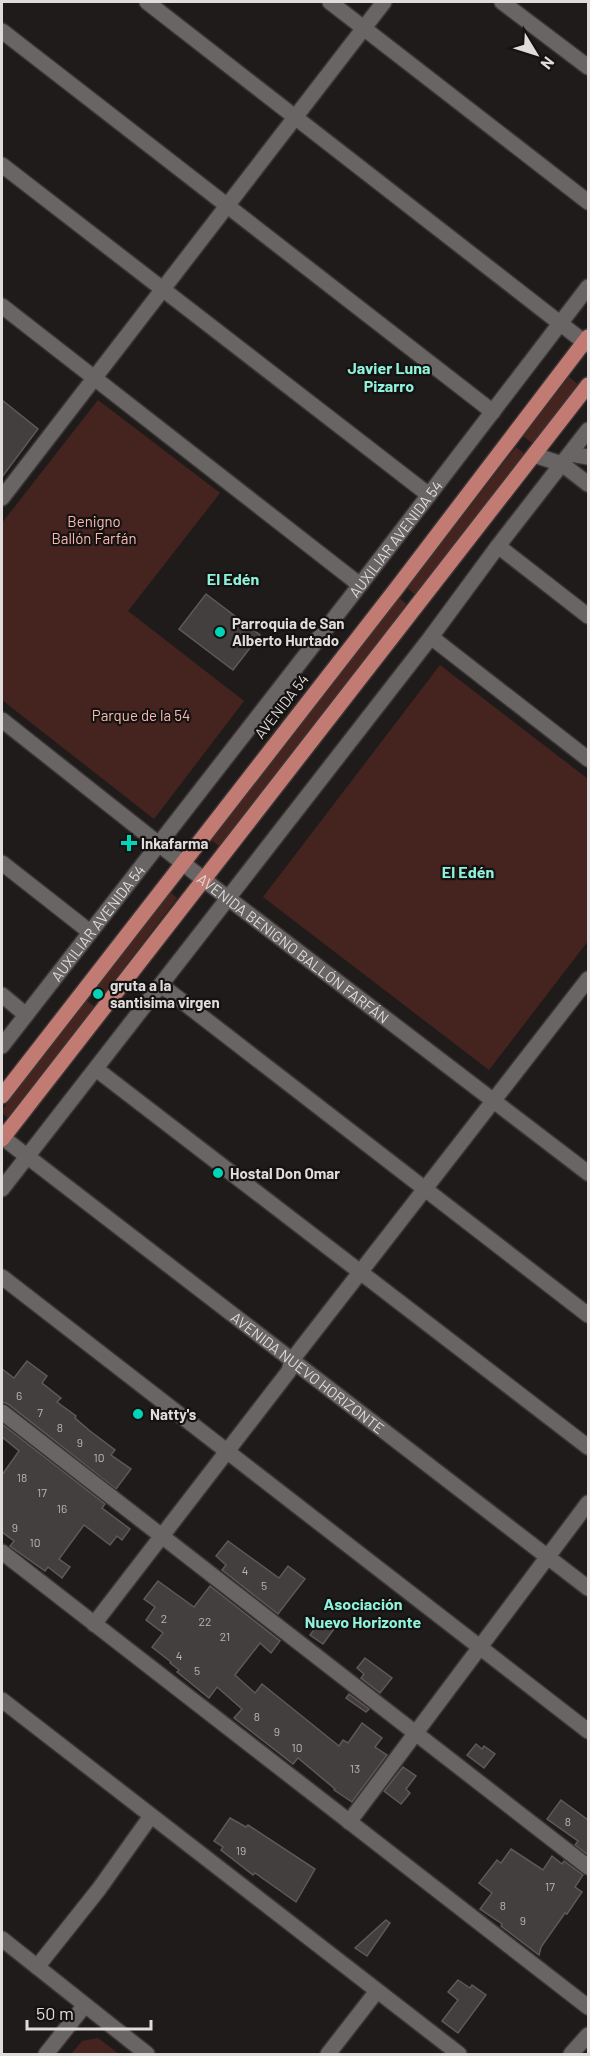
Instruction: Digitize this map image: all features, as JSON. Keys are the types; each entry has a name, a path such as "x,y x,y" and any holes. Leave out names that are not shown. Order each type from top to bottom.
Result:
{"main road":[{"name":"AVENIDA 54","path":"2,1096 587,342"},
{"path":"2,1138 588,385"}],"street":[{"path":"147,2 587,342"},
{"path":"330,2 588,202"},
{"path":"2,498 384,2"},
{"path":"502,2 588,67"},
{"path":"2,31 493,412"},
{"path":"2,165 429,495"},
{"name":"AUXILIAR AVENIDA 54","path":"2,1046 588,287"},
{"path":"2,306 360,585"},
{"path":"2,1189 431,637 588,430"},
{"path":"534,455 566,459 588,457"},
{"path":"566,459 588,484"},
{"path":"498,546 588,616"},
{"path":"431,637 588,759"},
{"name":"AVENIDA BENIGNO BALLÓN FARFÁN","path":"2,720 203,879 588,1173"},
{"path":"2,863 90,932"},
{"path":"94,1624 288,1371 292,1360 588,979"},
{"path":"161,985 588,1315"},
{"path":"2,995 26,1015"},
{"path":"96,1069 362,1271 588,1447"},
{"name":"AVENIDA NUEVO HORIZONTE","path":"2,1138 588,1588"},
{"path":"2,1277 588,1731"},
{"path":"2,1412 588,1867"},
{"path":"349,1822 588,1503"},
{"path":"2,1552 588,2007"},
{"path":"2,1700 459,2055"},
{"path":"37,1967 99,1889 151,1816"},
{"path":"2,1939 147,2055"},
{"path":"328,2055 377,1991"},
{"path":"46,2055 84,2006"},
{"path":"571,2055 588,2035"}],"green space":[{"path":"569,377 579,385 533,444 523,436"},
{"name":"Benigno Ballón Farfán","path":"98,400 220,493 128,611 244,701 154,819 2,700 2,523"},
{"path":"516,447 525,454 416,595 407,588"},
{"path":"399,598 408,605 219,846 210,839"},
{"path":"440,665 588,779 588,941 489,1070 263,897"},
{"path":"169,891 177,898 104,994 95,987"},
{"path":"86,1000 95,1007 9,1119 2,1113 2,1110"},
{"path":"98,2038 119,2054 71,2054 82,2041"}],"building":[{"path":"2,400 38,429 2,477"},
{"name":"Parroquia de San Alberto Hurtado","path":"206,594 260,635 233,670 179,629"},
{"path":"27,1361 47,1376 42,1383 61,1398 57,1402 115,1450 111,1455 131,1469 116,1489 8,1404 2,1402 2,1369 14,1378"},
{"path":"2,1424 105,1504 102,1508 130,1529 122,1540 117,1536 110,1545 84,1525 59,1559 70,1567 62,1578 48,1567 45,1571 10,1546 14,1541 2,1532 2,1475 19,1451 2,1437"},
{"path":"228,1541 279,1578 288,1566 305,1579 278,1614 222,1570 226,1565 216,1556"},
{"path":"158,1581 194,1607 210,1586 280,1641 271,1653 260,1643 235,1675 255,1693 262,1684 339,1746 343,1740 348,1743 362,1723 382,1738 375,1747 387,1755 352,1802 334,1790 298,1758 293,1764 234,1718 242,1709 217,1687 209,1698 177,1672 179,1670 171,1662 152,1647 163,1633 146,1620 155,1607 144,1599"},
{"path":"321,1620 334,1629 323,1644 310,1635"},
{"path":"365,1658 392,1678 380,1693 361,1678 364,1674 357,1668"},
{"path":"349,1694 369,1709 366,1712 346,1698"},
{"path":"476,1744 482,1749 484,1746 495,1754 484,1768 467,1755"},
{"path":"403,1767 416,1776 406,1789 410,1793 401,1804 384,1791"},
{"path":"561,1800 588,1820 588,1855 575,1845 578,1841 547,1819"},
{"path":"230,1818 246,1827 248,1825 315,1869 296,1902 255,1873 253,1875 221,1850 223,1847 214,1841"},
{"path":"511,1849 543,1870 552,1856 562,1864 564,1861 583,1875 575,1887 582,1892 541,1947 539,1955 480,1909 492,1893 479,1883 497,1860 501,1863"},
{"path":"386,1920 390,1923 367,1956 355,1948"},
{"path":"458,1980 470,1988 472,1985 486,1995 458,2033 442,2021 458,2000 448,1992"}],"place":[{"name":"Parroquia de San Alberto Hurtado","path":"220,632"},
{"name":"Inkafarma","path":"129,843"},
{"name":"gruta a la santisima virgen","path":"98,994"},
{"name":"Hostal Don Omar","path":"218,1173"},
{"name":"Natty's","path":"138,1414"}],"district":[{"name":"Javier Luna Pizarro","path":"389,376"},
{"name":"El Edén","path":"233,578"},
{"name":"El Edén","path":"468,871"},
{"name":"Asociación Nuevo Horizonte","path":"363,1612"}],"park label":[{"name":"Parque de la 54","path":"141,715"}]}
